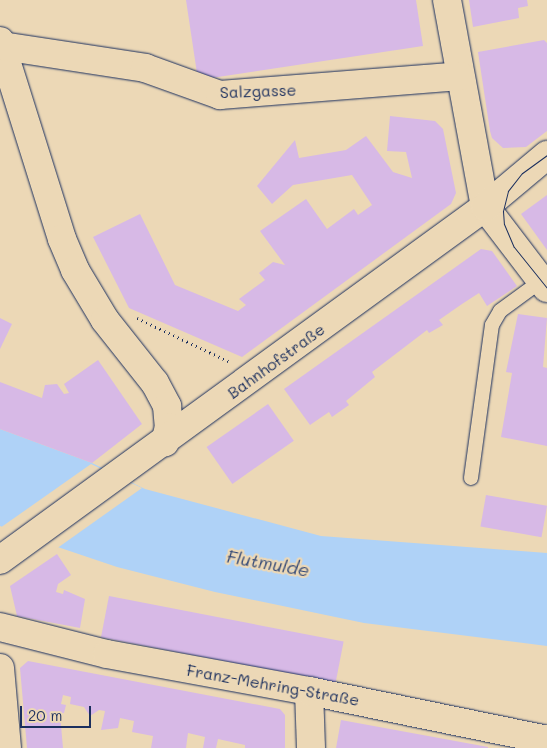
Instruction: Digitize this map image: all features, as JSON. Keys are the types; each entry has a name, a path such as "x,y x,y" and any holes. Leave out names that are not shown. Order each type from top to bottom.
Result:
{"street":[{"path":"447,0 485,206 544,285"},
{"path":"1,43 69,254 105,320 154,383 167,406 169,427 164,442"},
{"name":"Salzgasse","path":"1,43 145,68 220,95 460,76"},
{"name":"Bahnhofstraße","path":"0,560 485,206 547,155"},
{"name":"Franz-Mehring-Straße","path":"0,627 107,654 309,691 547,740"},
{"path":"0,644 107,654"},
{"path":"0,668 7,748"},
{"path":"309,691 311,748"}],"lane":[{"path":"471,478 492,325 500,311 544,285"}],"path":[{"path":"134,316 236,365"}],"water":[{"name":"Flutmulde","path":"0,429 92,463 145,489 321,536 547,553 547,646 364,623 215,592 117,567 0,526"}],"pier":[{"path":"91,464 142,488 56,549 0,528"}],"building":[{"path":"186,0 416,0 423,46 198,80"},
{"path":"469,0 527,0 528,6 518,8 519,18 473,27"},
{"path":"544,40 547,43 547,131 526,147 503,148 492,138 490,131 478,52"},
{"path":"390,116 435,121 443,129 456,193 451,204 242,357 129,308 93,237 140,214 175,285 238,311 246,305 239,299 265,280 259,273 273,262 285,265 260,231 306,199 327,229 354,209 358,215 372,205 352,175 293,185 272,204 257,186 295,140 299,158 346,150 366,136 393,172 412,178 406,152 387,151"},
{"path":"547,195 547,250 521,214"},
{"path":"481,249 492,251 517,286 487,306 479,293 462,304 439,320 443,325 429,333 427,330 372,372 375,377 346,401 349,405 332,417 329,412 310,425 284,389"},
{"path":"518,314 547,318 543,367 547,368 547,446 501,437 512,373 506,372"},
{"path":"0,318 12,324 0,349"},
{"path":"98,360 142,424 92,463 0,429 0,382 42,398 45,385 57,384 64,394 69,393 64,384"},
{"path":"268,404 294,441 232,484 207,447"},
{"path":"486,495 547,506 542,537 480,527"},
{"path":"57,554 71,575 58,584 56,592 63,594 64,590 85,599 80,628 17,616 10,586"},
{"path":"109,596 344,642 336,683 101,637"},
{"path":"28,661 280,709 285,715 285,748 245,748 245,745 218,739 216,748 203,748 205,737 188,733 186,748 151,748 153,736 132,732 134,721 120,718 118,728 101,730 105,711 99,710 90,716 84,707 70,704 71,697 63,695 61,704 66,705 64,713 60,714 63,748 27,748 20,668"},
{"path":"341,720 488,747 488,748 336,748"}],"tram line":[{"path":"547,155 522,173 508,191 503,211 504,224 514,247 547,288"}]}
